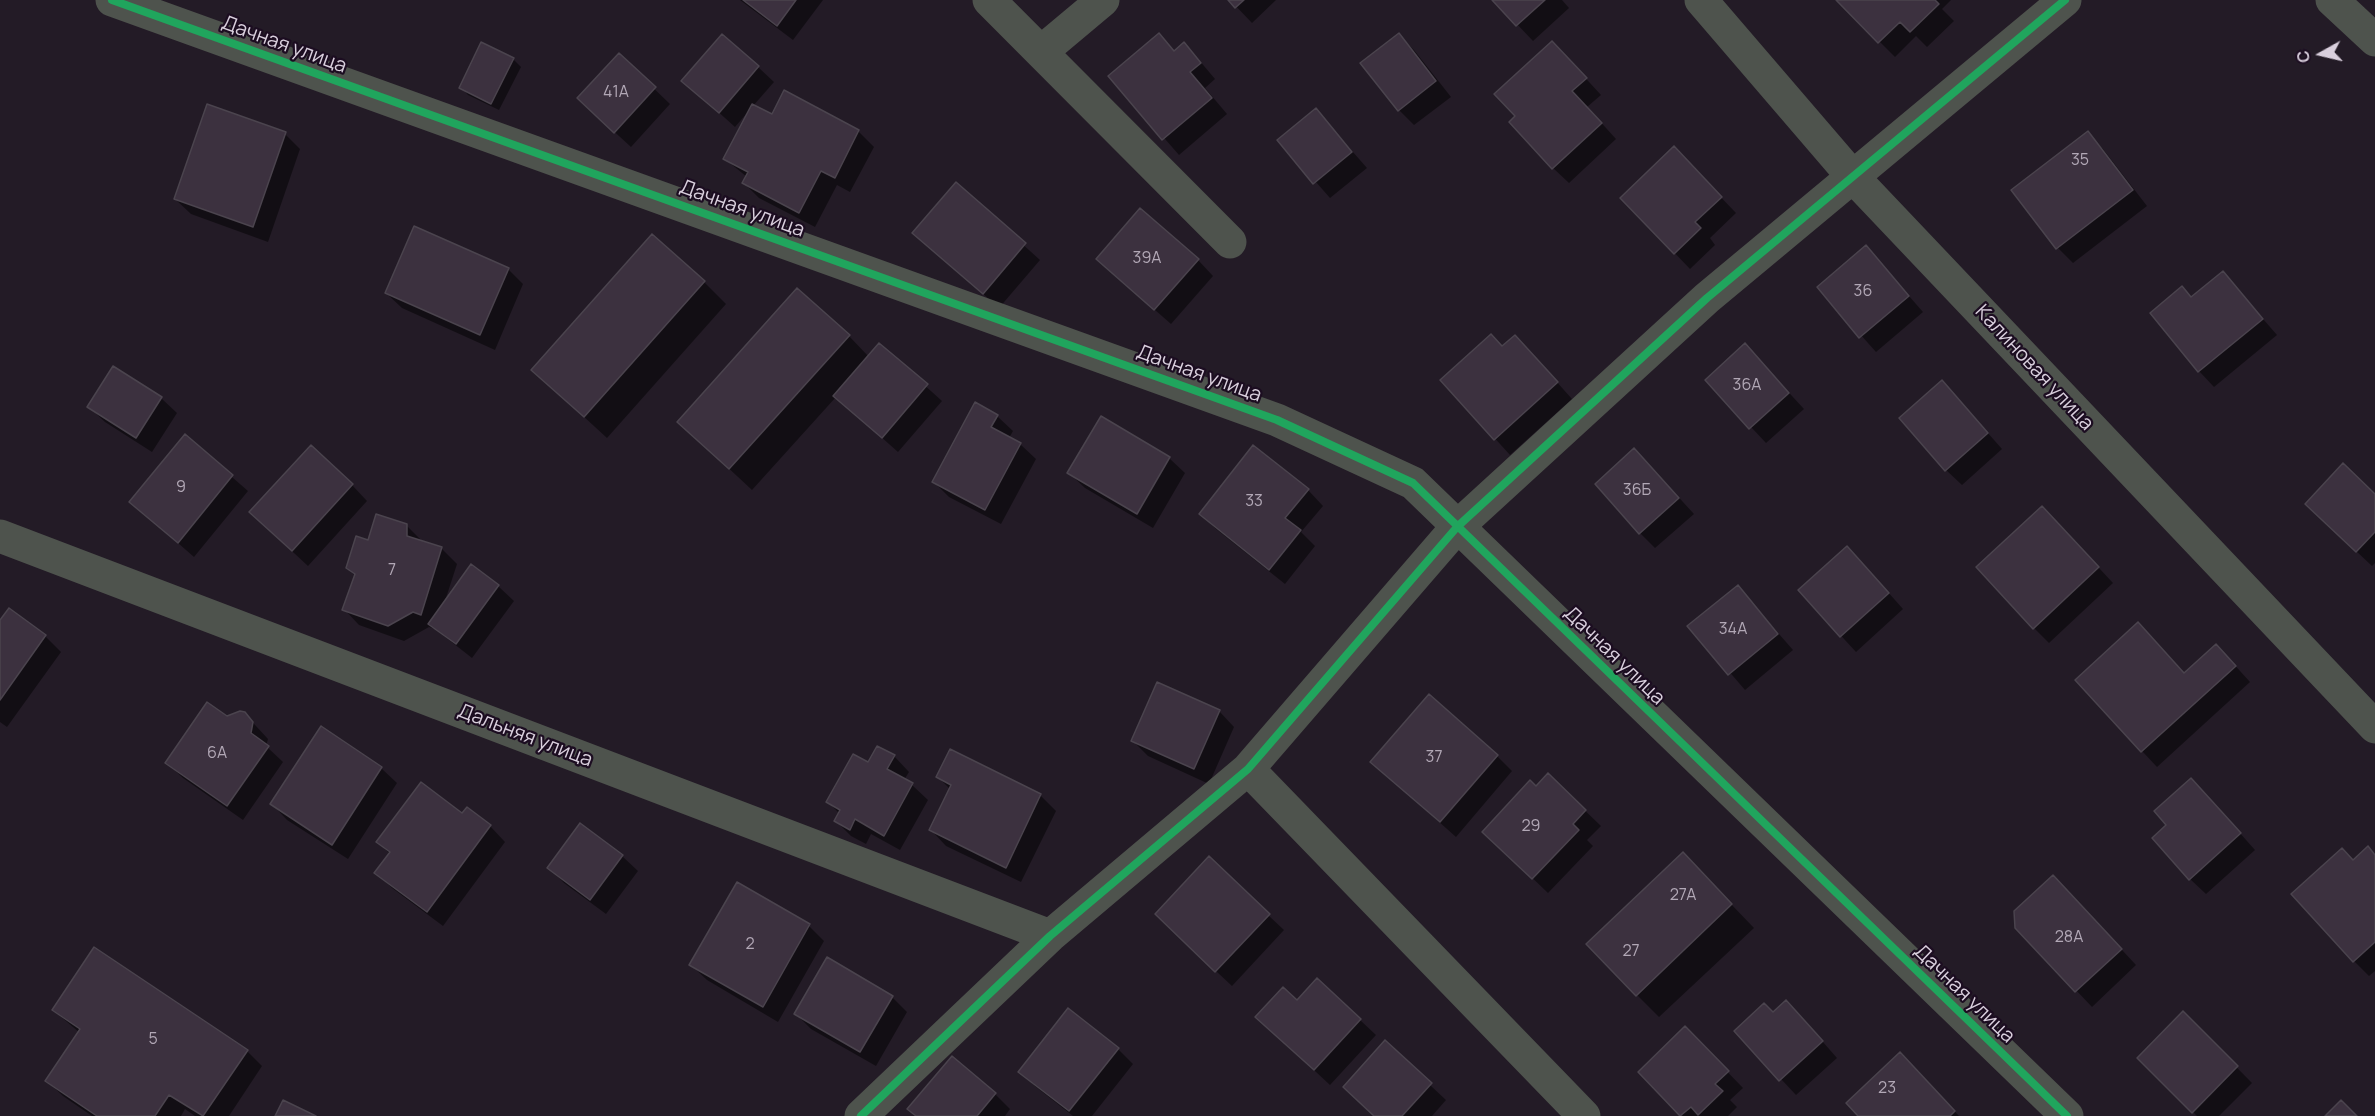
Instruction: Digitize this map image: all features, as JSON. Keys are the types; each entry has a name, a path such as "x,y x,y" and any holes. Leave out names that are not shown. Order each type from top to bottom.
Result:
{"street":[{"name":"Дачная улица","path":"112,0 1277,420 1413,483 2067,1116"},
{"path":"989,0 1230,242"},
{"path":"1041,52 1103,0"},
{"name":"Калиновая улица","path":"1701,0 1853,177 2375,727"},
{"path":"861,1116 1050,936 1248,769 1457,527 1707,298 2065,0"},
{"path":"2332,0 2375,40"},
{"name":"Дальняя улица","path":"0,536 1050,936"},
{"path":"1248,769 1584,1116"}],"building":[{"path":"743,0 796,0 777,26"},
{"path":"1228,0 1244,0 1235,8"},
{"path":"1492,0 1545,0 1516,26"},
{"path":"1836,0 1935,0 1939,4 1910,32 1900,22 1878,43"},
{"path":"1159,33 1174,51 1184,42 1201,63 1190,72 1212,98 1162,140 1108,76"},
{"path":"1399,33 1436,81 1398,111 1360,63"},
{"path":"722,34 759,66 719,113 681,81"},
{"path":"1552,41 1587,78 1572,91 1602,123 1552,169 1509,122 1515,116 1494,94"},
{"path":"481,42 514,58 491,104 459,88"},
{"path":"619,53 656,87 614,133 577,98"},
{"path":"784,90 859,130 835,178 821,171 799,213 742,183 748,172 723,159 752,104 772,114"},
{"path":"207,104 286,132 253,227 174,199"},
{"path":"1316,108 1352,152 1313,184 1277,140"},
{"path":"2088,131 2133,190 2056,249 2011,190"},
{"path":"1674,146 1722,197 1695,222 1701,228 1674,254 1620,198"},
{"path":"956,182 1026,243 983,294 912,233"},
{"path":"1140,208 1199,259 1154,310 1096,259"},
{"path":"414,226 509,268 480,335 385,293"},
{"path":"652,234 705,281 584,417 531,370"},
{"path":"1866,245 1909,296 1859,338 1817,287"},
{"path":"2223,271 2263,319 2198,372 2150,313 2182,286 2191,297"},
{"path":"797,288 850,335 729,469 677,422"},
{"path":"1491,334 1502,346 1515,335 1558,382 1494,440 1440,380"},
{"path":"879,343 928,384 882,438 833,396"},
{"path":"1745,343 1789,393 1749,429 1705,380"},
{"path":"113,366 162,397 136,438 87,407"},
{"path":"1942,380 1988,433 1945,471 1899,418"},
{"path":"975,402 998,415 991,427 1021,443 985,510 932,482"},
{"path":"1101,416 1170,457 1137,514 1067,473"},
{"path":"185,434 233,475 178,543 129,502"},
{"path":"311,445 353,484 292,551 249,512"},
{"path":"1253,445 1309,489 1285,518 1301,530 1269,570 1199,514"},
{"path":"1634,448 1679,498 1639,534 1595,484"},
{"path":"2343,463 2375,494 2375,532 2356,552 2305,504"},
{"path":"2042,506 2099,567 2033,629 1976,567"},
{"path":"376,514 407,524 407,536 442,547 421,615 413,612 388,626 342,610 355,574 346,568 356,536 368,540"},
{"path":"1847,546 1889,593 1840,637 1798,590"},
{"path":"471,564 499,585 456,644 428,624"},
{"path":"1738,585 1778,634 1728,675 1687,626"},
{"path":"9,608 46,635 0,700 0,620"},
{"path":"2138,622 2184,673 2216,644 2236,666 2141,752 2075,680"},
{"path":"1157,682 1220,710 1194,769 1131,741"},
{"path":"1429,694 1498,755 1440,822 1370,762"},
{"path":"207,702 227,716 240,711 245,712 253,722 251,733 269,746 227,806 165,763"},
{"path":"321,726 382,767 332,845 270,804"},
{"path":"877,746 895,755 887,769 913,783 884,836 855,819 850,830 834,821 840,810 826,802 853,754 868,762"},
{"path":"950,749 1041,794 1006,868 929,830 951,785 936,777"},
{"path":"1548,773 1586,810 1573,824 1579,830 1532,879 1482,832 1530,780 1536,786"},
{"path":"2191,778 2241,833 2189,880 2152,838 2166,825 2154,811"},
{"path":"421,782 462,813 467,807 491,825 427,912 374,873 390,852 376,842"},
{"path":"580,823 623,855 590,900 547,868"},
{"path":"2368,846 2375,855 2375,942 2353,962 2291,894 2342,848 2353,860"},
{"path":"1683,852 1732,904 1636,996 1586,944"},
{"path":"1209,856 1270,914 1215,972 1155,914"},
{"path":"2053,875 2122,949 2075,992 2015,928 2014,911"},
{"path":"737,882 810,924 763,1007 689,965"},
{"path":"94,947 248,1050 203,1116 169,1095 155,1116 97,1116 45,1081 80,1029 52,1010"},
{"path":"827,957 893,996 860,1052 794,1014"},
{"path":"1317,978 1361,1019 1314,1070 1255,1017 1283,987 1297,1000"},
{"path":"1786,1000 1823,1041 1779,1081 1734,1031 1764,1003 1773,1012"},
{"path":"1068,1008 1119,1048 1069,1111 1018,1072"},
{"path":"2183,1011 2238,1066 2192,1113 2137,1058"},
{"path":"1685,1026 1729,1071 1715,1084 1723,1091 1698,1115 1691,1107 1680,1116 1638,1072"},
{"path":"1385,1040 1432,1083 1402,1116 1374,1116 1343,1087"},
{"path":"1900,1052 1955,1111 1950,1116 1858,1116 1846,1103"},
{"path":"952,1056 996,1093 977,1116 916,1116 907,1109"},
{"path":"283,1100 316,1116 275,1116"},
{"path":"2341,1100 2357,1116 2325,1116"}],"cycle path":[{"path":"112,0 1277,420 1413,483 2067,1116"},
{"path":"861,1116 1050,936 1248,769 1457,527 1707,298 2065,0"}]}
